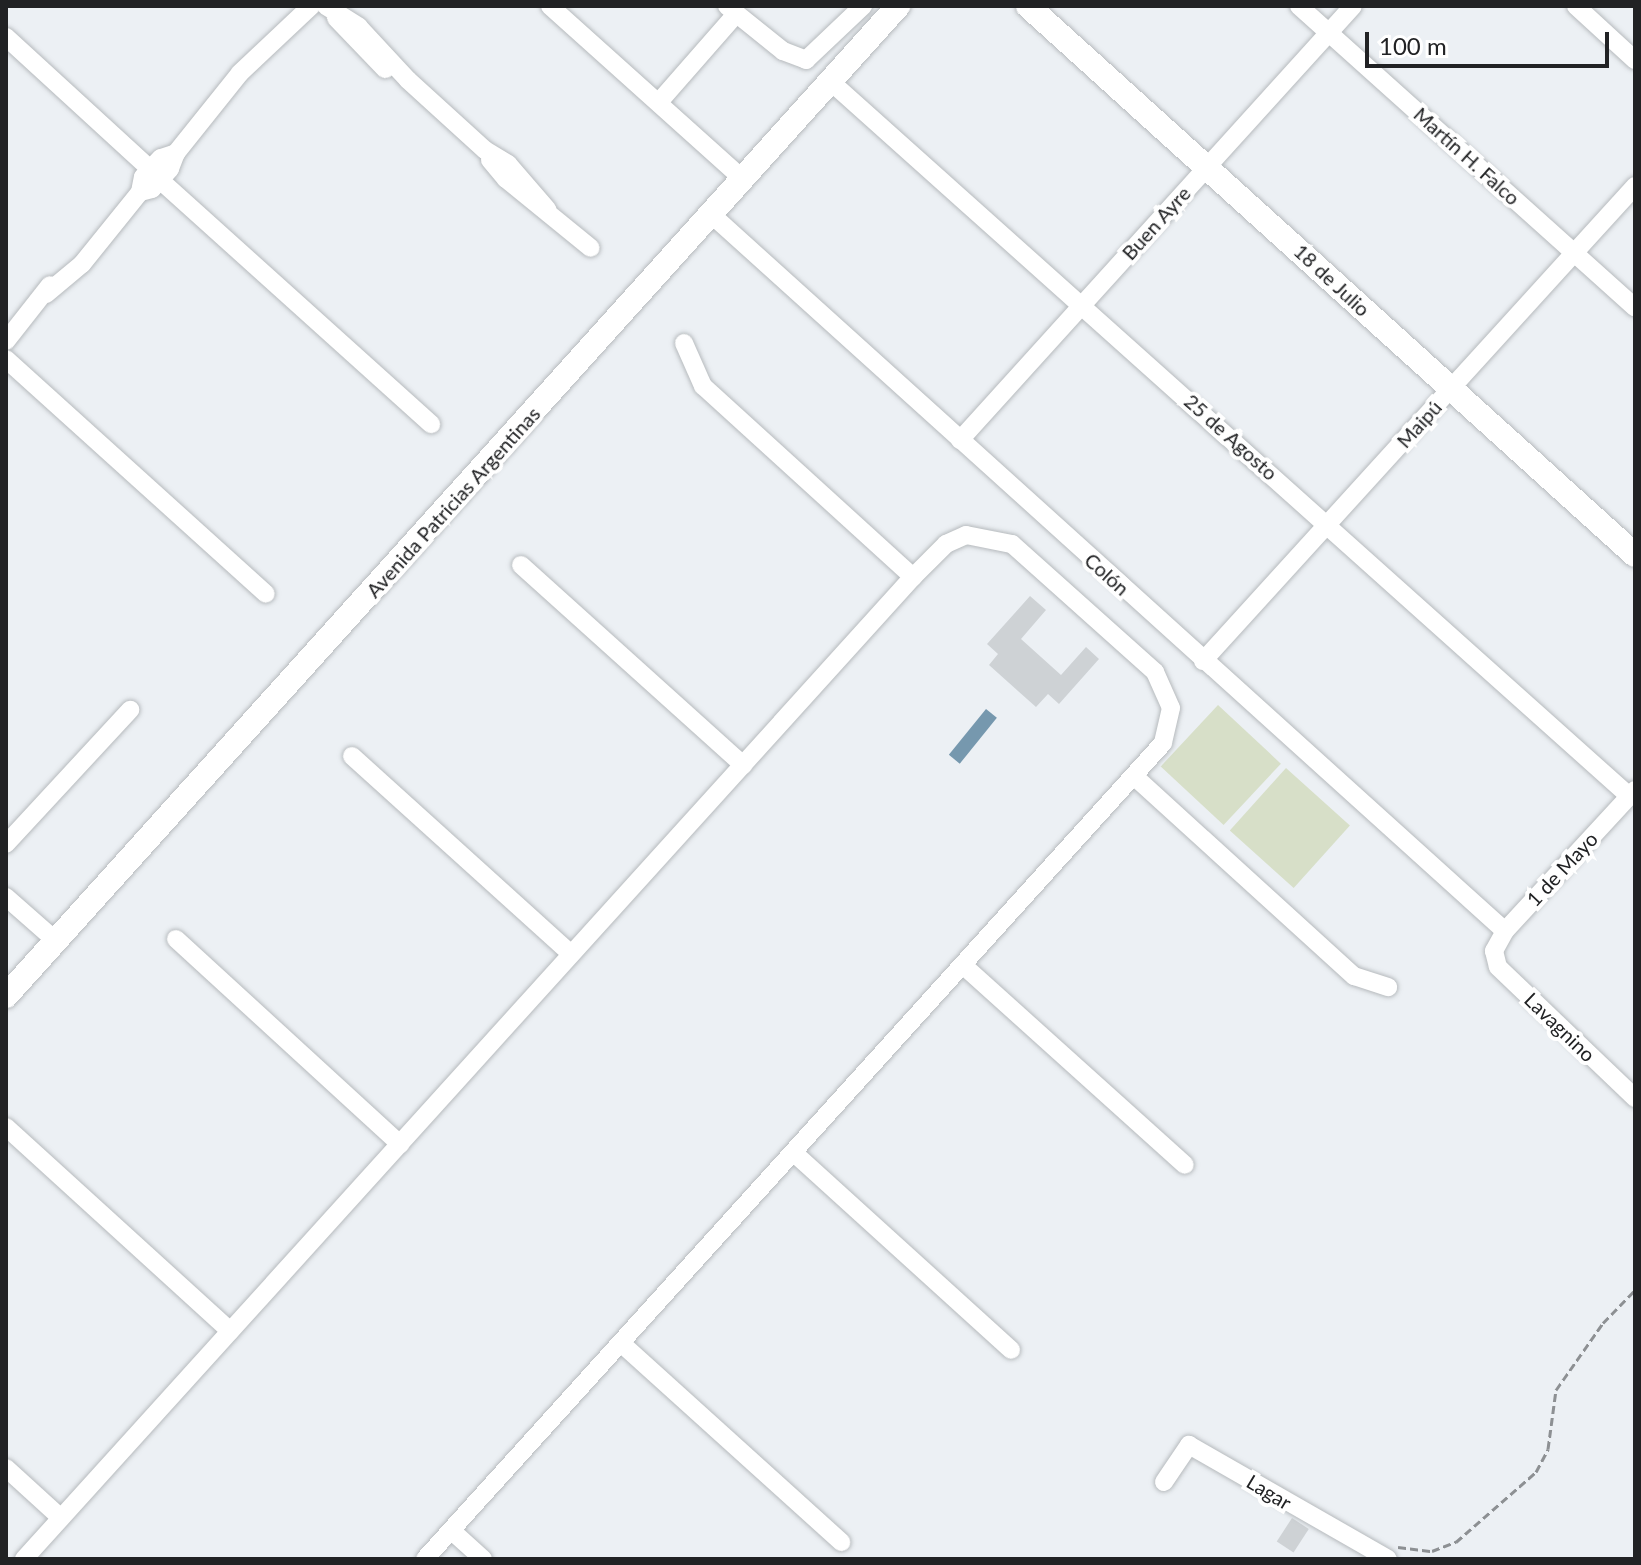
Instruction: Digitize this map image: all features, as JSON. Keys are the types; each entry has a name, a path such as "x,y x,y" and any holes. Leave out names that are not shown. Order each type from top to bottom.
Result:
{"street":[{"path":"6,341 79,250 100,236 203,122 256,75 272,47 311,6"},
{"path":"550,6 743,179"},
{"path":"659,102 732,10 783,51 806,60 863,6"},
{"name":"Avenida Patricias Argentinas","path":"6,996 898,6"},
{"name":"18 de Julio","path":"1028,6 1635,555"},
{"name":"Martín H. Falco","path":"1299,6 1635,307"},
{"name":"Buen Ayre","path":"960,440 1353,6"},
{"path":"1576,6 1635,60"},
{"path":"328,8 380,65 408,80 485,150 506,179 547,209 591,248"},
{"path":"6,37 431,424"},
{"name":"25 de Agosto","path":"830,81 1632,793"},
{"name":"Maipú","path":"1203,661 1635,186"},
{"name":"Colón","path":"712,215 1505,931"},
{"path":"684,343 703,386 913,577"},
{"path":"6,359 266,594"},
{"path":"24,1559 913,577 946,544 966,535 1012,544 1155,672 1171,708 1170,728 1135,777 425,1559"},
{"path":"521,565 743,765"},
{"path":"6,844 130,710"},
{"path":"352,756 571,954"},
{"path":"1135,777 1354,976 1388,987"},
{"name":"1 de Mayo","path":"1494,951 1505,931 1632,793"},
{"path":"6,897 56,941"},
{"path":"176,939 400,1144"},
{"name":"Lavagnino","path":"1494,951 1498,967 1632,1089"},
{"path":"964,966 1185,1165"},
{"path":"6,1127 230,1331"},
{"path":"794,1153 1011,1350"},
{"path":"621,1343 841,1542"},
{"name":"Lagar","path":"1164,1482 1189,1445 1378,1558"},
{"path":"6,1468 61,1518"},
{"path":"452,1531 483,1559"}],"path":[{"path":"1406,1545 1432,1551 1456,1542 1536,1472 1548,1449 1556,1390 1603,1323 1635,1290"}],"green space":[{"path":"1218,705 1281,764 1224,825 1161,766"},
{"path":"1286,768 1350,826 1294,888 1230,830"}],"water":[{"path":"986,709 997,718 960,764 949,755"}],"building":[{"path":"1030,596 1046,610 1021,639 1061,675 1086,647 1099,659 1059,704 1048,694 1036,707 989,665 998,654 987,644"},
{"path":"1292,1518 1309,1529 1294,1552 1277,1541"}]}
